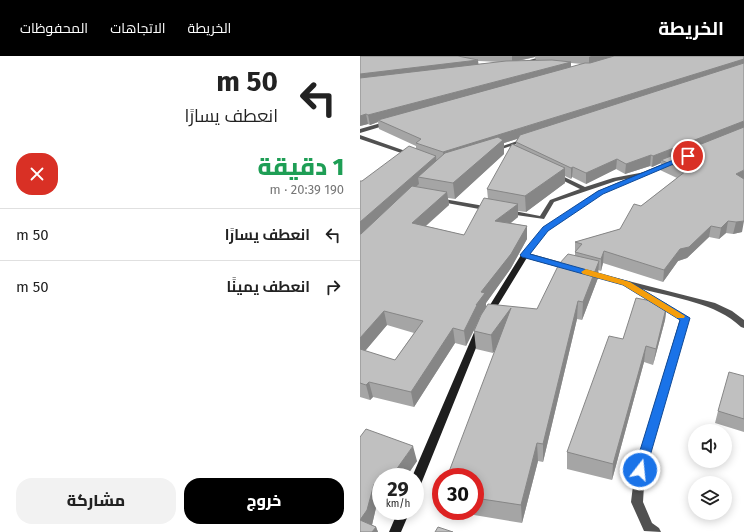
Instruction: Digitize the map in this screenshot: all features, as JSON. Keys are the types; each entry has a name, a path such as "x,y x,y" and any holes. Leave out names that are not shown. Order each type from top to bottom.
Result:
{"street":[{"path":"519,64 549,56"},
{"path":"360,131 390,123"},
{"path":"360,137 416,156"},
{"path":"486,152 529,138"},
{"path":"500,148 507,151"},
{"path":"422,468 477,332 525,255 546,229 600,192 680,159"},
{"path":"549,172 584,189"},
{"path":"546,229 542,218 552,200 615,179 645,174"},
{"path":"435,199 496,210"},
{"path":"504,212 542,218"},
{"path":"525,255 712,305 726,310 737,318 744,326"},
{"path":"626,283 685,318 640,470 637,502 648,526 655,532"},
{"path":"395,532 400,520"}],"building":[{"path":"360,56 458,56 478,60 360,74"},
{"path":"614,56 744,56 744,59 443,152 416,143 421,139 378,120 585,63"},
{"path":"552,60 571,62 360,116 360,78 506,61"},
{"path":"744,63 744,121 653,156 651,155 626,164 617,159 586,173 573,167 571,168 516,142 520,135"},
{"path":"744,127 744,170 736,174 744,179 744,221 728,221 721,228 711,226 689,247 680,249 664,270 604,251 601,259 575,252 582,244 575,242 620,229 634,204 641,206 686,171 661,160"},
{"path":"498,137 503,140 453,183 418,177 445,153"},
{"path":"512,144 565,168 525,196 487,189"},
{"path":"409,146 436,156 360,222 360,181"},
{"path":"412,186 447,192 412,223 464,235 484,198 518,204 495,221 527,226 511,254 481,292 485,293 476,305 464,331 453,328 411,392 369,382 366,385 360,383 360,349 395,360 423,321 384,311 360,338 360,234"},
{"path":"568,254 599,261 583,302 578,301 543,444 537,443 521,505 484,499 484,468 450,468 511,308 491,335 474,331 488,304 537,309 559,264"},
{"path":"636,298 667,304 656,349 646,346 613,464 567,452 609,336 623,339"},
{"path":"729,372 744,376 744,419 718,411"},
{"path":"366,429 413,446 397,468 372,468 372,491 367,510 360,520 360,437"},
{"path":"360,520 376,527 372,532 360,532"},
{"path":"438,527 453,532 435,532"}],"slow traffic":[{"path":"586,272 626,283 680,316"}],"route":[{"path":"640,470 685,318 626,283 525,255 546,229 600,192 688,156"}]}
